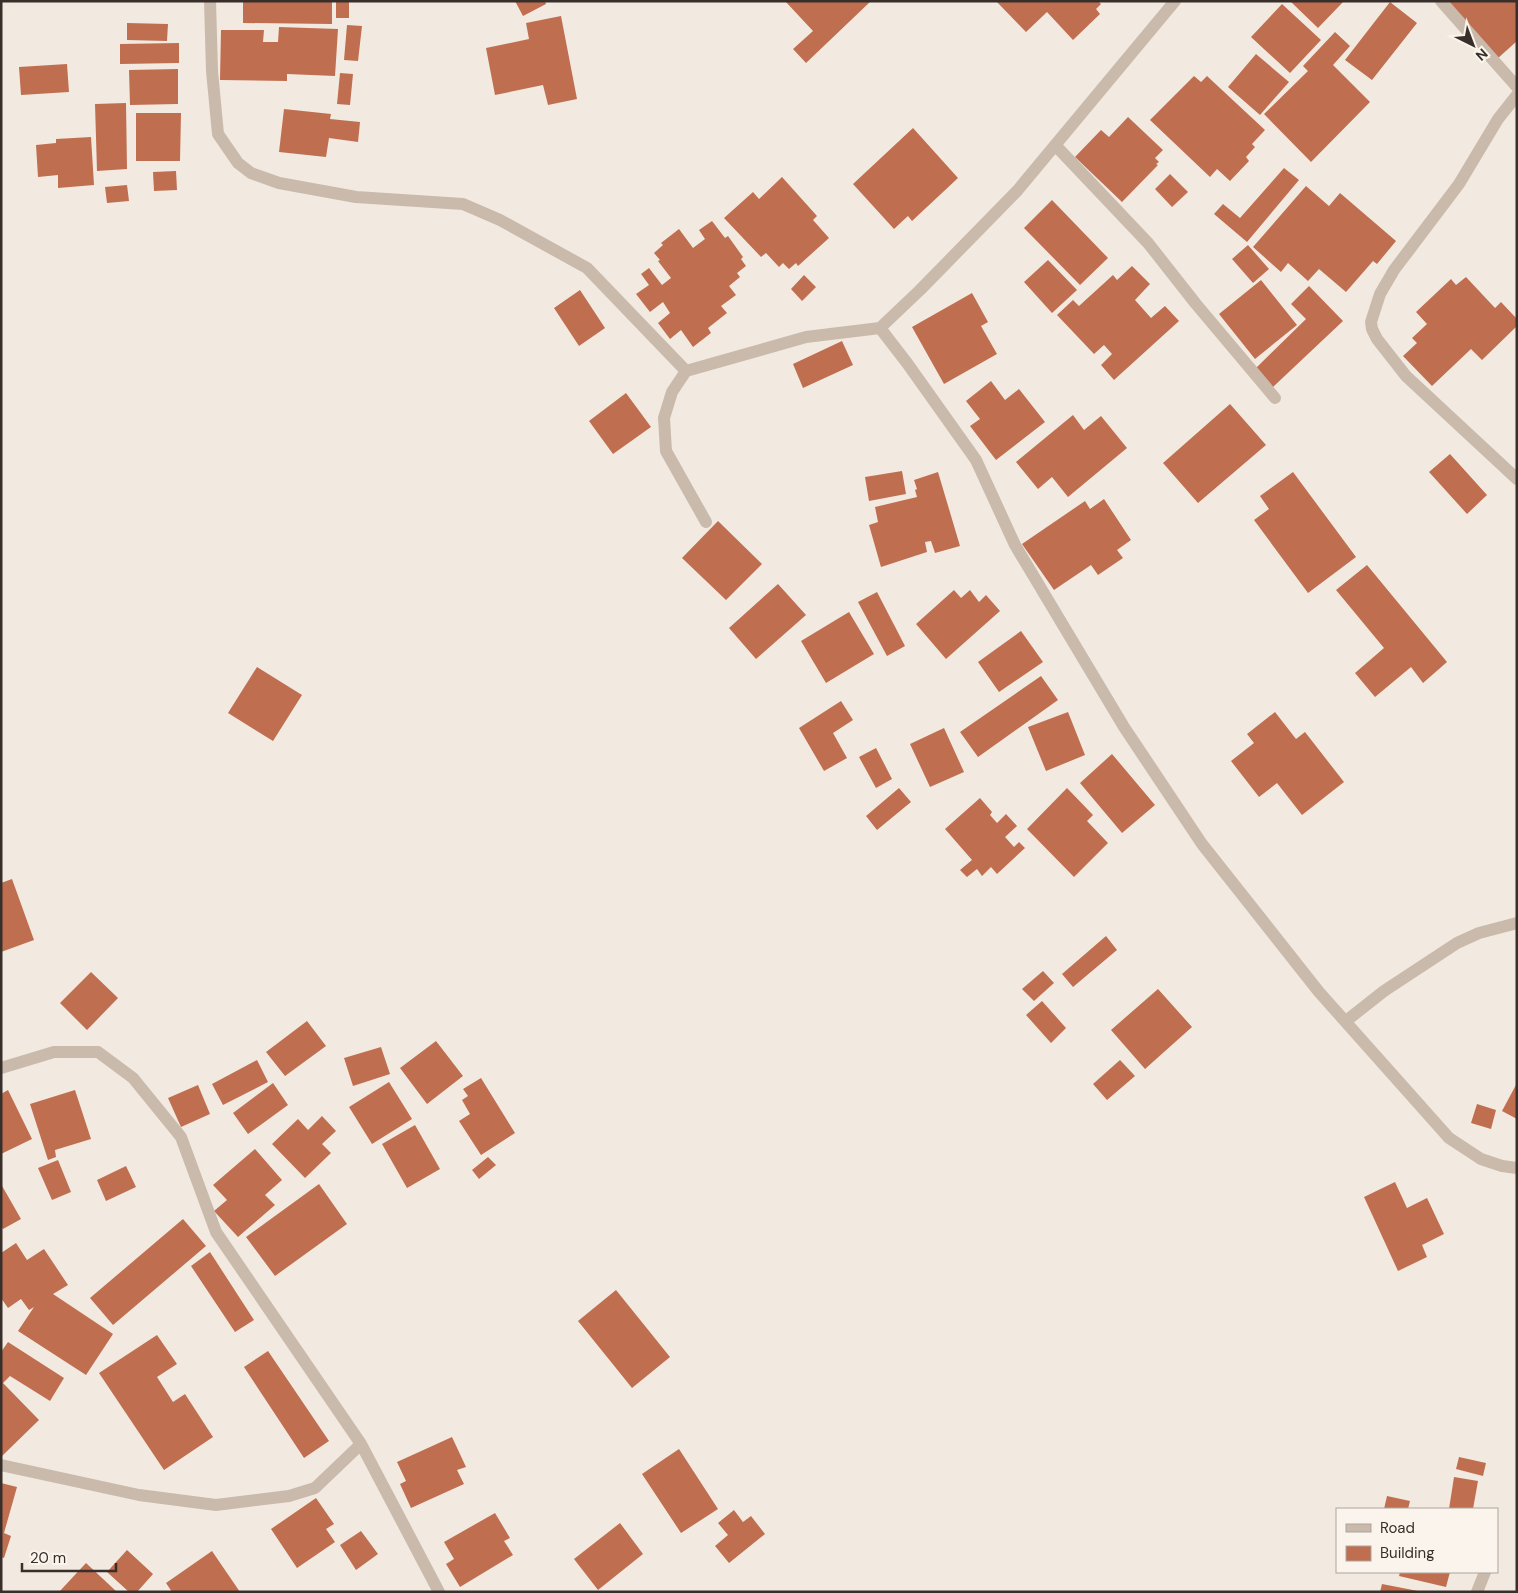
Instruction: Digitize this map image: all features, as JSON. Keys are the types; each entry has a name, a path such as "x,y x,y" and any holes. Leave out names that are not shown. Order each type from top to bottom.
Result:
{"street":[{"path":"210,1 212,70 218,134 238,163 250,173 279,183 356,197 463,204 500,220 588,268 686,371"},
{"path":"706,522 666,451 664,418 672,392 686,371 806,337 880,328 1018,191 1175,1"},
{"path":"1441,1 1517,87"},
{"path":"1517,95 1498,119 1459,184 1394,270 1380,294 1371,322 1372,329 1378,339 1406,376 1517,479"},
{"path":"1056,146 1148,243 1196,304 1275,398"},
{"path":"880,328 976,460 1015,545 1124,727 1202,844 1319,992 1449,1138 1481,1159 1502,1166 1517,1168"},
{"path":"1346,1021 1384,991 1457,943 1479,933 1517,922"},
{"path":"1,1068 54,1052 98,1052 132,1078 182,1137 216,1232 361,1444 439,1592"},
{"path":"1,1465 139,1495 216,1505 289,1496 315,1488 361,1444"},
{"path":"1477,1592 1485,1573"}],"building":[{"path":"243,1 332,1 332,24 243,23"},
{"path":"336,1 349,1 349,18 336,18"},
{"path":"515,1 545,1 546,4 523,16"},
{"path":"785,1 871,1 806,63 793,49 813,31"},
{"path":"996,1 1098,1 1101,4 1096,9 1100,14 1073,40 1047,12 1026,32"},
{"path":"1290,1 1344,1 1318,28"},
{"path":"1446,1 1517,1 1517,41 1497,59"},
{"path":"1390,2 1417,23 1372,80 1345,60"},
{"path":"1282,4 1321,40 1290,73 1251,37"},
{"path":"561,16 577,99 548,105 543,85 495,95 486,48 529,39 526,23"},
{"path":"127,23 168,24 167,41 127,40"},
{"path":"347,25 362,26 358,61 344,60"},
{"path":"279,27 338,29 335,76 287,74 287,81 220,80 221,30 264,30 263,42 278,42"},
{"path":"1335,32 1350,46 1333,65 1370,102 1311,162 1264,114 1308,71 1303,66"},
{"path":"179,43 179,63 120,64 120,44"},
{"path":"1256,54 1289,82 1260,115 1228,87"},
{"path":"67,64 69,92 21,95 19,67"},
{"path":"178,69 178,104 130,105 129,70"},
{"path":"340,73 353,74 350,105 337,104"},
{"path":"1194,76 1201,82 1207,76 1265,130 1252,144 1255,147 1246,157 1249,161 1230,181 1217,169 1210,177 1150,120"},
{"path":"126,103 127,169 97,171 95,104"},
{"path":"284,109 331,114 330,119 360,122 358,142 329,138 326,157 279,152"},
{"path":"136,113 181,113 180,161 136,161"},
{"path":"1128,117 1163,150 1155,158 1159,162 1156,164 1158,165 1122,202 1075,157 1101,130 1109,137"},
{"path":"913,128 958,178 912,221 908,216 894,229 853,184"},
{"path":"91,137 94,185 58,188 58,175 38,177 36,145 56,143 56,139"},
{"path":"1284,168 1299,180 1247,242 1214,214 1223,204 1240,218"},
{"path":"176,171 177,190 154,191 153,172"},
{"path":"1170,174 1188,192 1172,207 1155,189"},
{"path":"782,177 817,216 813,220 829,238 798,266 796,263 789,269 783,263 779,267 766,253 761,257 724,218 753,192 759,199"},
{"path":"127,185 129,201 107,203 105,187"},
{"path":"1306,186 1329,206 1340,193 1396,241 1377,264 1373,261 1346,292 1319,269 1308,281 1288,263 1281,272 1253,247"},
{"path":"1052,200 1108,258 1080,285 1024,228"},
{"path":"712,221 725,238 728,236 743,257 741,259 746,266 737,273 740,277 729,286 736,295 721,306 727,313 708,328 711,333 693,347 681,330 670,339 658,323 670,313 663,302 650,312 636,294 649,285 641,274 649,268 662,285 671,278 654,253 663,245 661,243 679,229 693,248 705,239 699,230"},
{"path":"1248,245 1269,269 1253,283 1232,259"},
{"path":"1048,260 1077,290 1052,313 1024,282"},
{"path":"1132,266 1150,284 1135,300 1151,318 1165,306 1179,321 1114,380 1101,365 1112,354 1104,345 1094,354 1057,315 1073,300 1079,306 1113,275 1117,280"},
{"path":"804,275 816,287 802,301 791,289"},
{"path":"1466,277 1495,308 1501,302 1517,319 1517,326 1482,360 1471,349 1432,386 1403,356 1417,343 1412,338 1427,324 1416,312 1451,279 1456,285"},
{"path":"1261,280 1297,325 1255,359 1219,314"},
{"path":"1309,286 1343,321 1273,387 1256,368 1306,319 1291,304"},
{"path":"580,290 605,328 579,346 554,308"},
{"path":"972,293 988,322 981,326 997,354 944,384 912,327"},
{"path":"842,341 853,365 803,388 793,364"},
{"path":"991,381 1005,400 1019,389 1045,422 996,460 970,426 980,419 966,401"},
{"path":"626,393 651,427 613,454 589,421"},
{"path":"1230,404 1266,445 1198,503 1163,463"},
{"path":"1073,415 1084,430 1101,416 1127,448 1068,497 1052,477 1038,489 1016,462"},
{"path":"1450,454 1487,495 1467,514 1429,472"},
{"path":"902,471 906,494 869,501 865,477"},
{"path":"938,472 960,546 935,553 931,541 925,542 927,552 881,567 869,525 878,522 875,507 917,497 914,480"},
{"path":"1293,472 1356,557 1308,593 1254,520 1269,509 1260,496"},
{"path":"1104,499 1131,540 1117,550 1123,558 1098,575 1091,565 1054,590 1022,544 1085,501 1090,509"},
{"path":"718,521 762,564 726,600 682,558"},
{"path":"1367,565 1447,662 1423,683 1411,667 1375,697 1355,673 1384,648 1336,590"},
{"path":"778,584 806,615 756,659 729,628"},
{"path":"954,590 961,598 970,590 979,602 986,595 1000,611 946,659 916,624"},
{"path":"877,592 905,646 887,656 858,602"},
{"path":"849,612 874,654 826,683 801,641"},
{"path":"1021,631 1043,662 999,692 978,662"},
{"path":"257,667 302,695 273,741 228,713"},
{"path":"1041,676 1058,700 978,757 960,732"},
{"path":"841,701 853,720 833,733 847,758 824,771 799,728"},
{"path":"1068,712 1085,755 1046,771 1028,727"},
{"path":"1275,712 1296,739 1305,732 1344,782 1302,815 1277,783 1259,797 1231,761 1254,743 1247,734"},
{"path":"944,728 964,772 930,787 910,744"},
{"path":"876,748 892,779 876,788 859,757"},
{"path":"1112,754 1155,805 1122,833 1080,783"},
{"path":"899,788 911,802 877,830 866,816"},
{"path":"1067,788 1093,815 1087,821 1108,843 1074,877 1027,829"},
{"path":"980,798 992,812 990,815 997,823 1006,814 1017,826 1005,837 1014,847 1019,842 1025,848 997,874 991,867 982,876 977,869 967,877 960,870 972,860 945,829"},
{"path":"12,879 34,940 1,952 1,883"},
{"path":"1106,936 1117,950 1073,987 1062,974"},
{"path":"1043,971 1054,983 1034,1001 1022,989"},
{"path":"91,972 118,998 87,1030 60,1003"},
{"path":"1158,989 1192,1027 1145,1069 1111,1030"},
{"path":"1042,1001 1066,1028 1051,1043 1026,1015"},
{"path":"307,1021 326,1046 285,1076 266,1052"},
{"path":"436,1041 463,1076 427,1104 400,1068"},
{"path":"381,1047 390,1074 353,1086 344,1058"},
{"path":"257,1060 268,1082 223,1105 212,1084"},
{"path":"1120,1060 1135,1076 1107,1100 1093,1084"},
{"path":"481,1078 515,1133 481,1155 459,1121 470,1114 462,1100 468,1096 463,1089"},
{"path":"389,1082 412,1119 372,1144 349,1107"},
{"path":"273,1083 288,1105 248,1134 233,1113"},
{"path":"1517,1083 1517,1119 1502,1111"},
{"path":"198,1085 210,1114 181,1127 168,1098"},
{"path":"8,1090 32,1139 1,1154 1,1094"},
{"path":"75,1090 91,1139 55,1150 56,1157 48,1160 30,1104"},
{"path":"1477,1104 1496,1110 1491,1129 1471,1123"},
{"path":"322,1116 336,1131 322,1144 331,1153 305,1178 272,1144 298,1119 308,1130"},
{"path":"415,1125 440,1169 407,1188 382,1144"},
{"path":"255,1149 282,1180 265,1195 275,1205 238,1237 214,1211 227,1200 213,1185"},
{"path":"488,1157 496,1165 479,1179 472,1170"},
{"path":"58,1160 71,1192 52,1200 38,1168"},
{"path":"126,1166 136,1187 106,1201 97,1180"},
{"path":"1395,1182 1407,1208 1427,1198 1444,1234 1422,1245 1427,1257 1398,1271 1364,1197"},
{"path":"1,1184 21,1219 3,1229 1,1226"},
{"path":"319,1184 347,1224 275,1276 246,1237"},
{"path":"183,1219 206,1246 113,1325 90,1298"},
{"path":"16,1243 27,1260 44,1249 68,1285 53,1294 113,1334 86,1375 18,1331 34,1307 29,1310 21,1299 8,1308 1,1298 1,1253"},
{"path":"210,1252 254,1320 235,1332 191,1266"},
{"path":"616,1290 670,1357 632,1388 578,1321"},
{"path":"157,1335 177,1364 157,1377 173,1402 185,1394 213,1437 164,1470 99,1373"},
{"path":"8,1342 64,1378 50,1401 10,1376 3,1383 39,1420 1,1457 1,1352"},
{"path":"268,1351 329,1441 304,1458 244,1367"},
{"path":"452,1437 466,1467 457,1470 464,1484 411,1508 400,1484 406,1481 397,1462"},
{"path":"679,1449 718,1509 681,1533 642,1474"},
{"path":"1459,1457 1486,1463 1483,1476 1456,1469"},
{"path":"1454,1477 1478,1481 1473,1508 1449,1508"},
{"path":"1,1483 17,1487 4,1533 11,1536 4,1558 1,1557"},
{"path":"1387,1496 1410,1501 1408,1508 1384,1508"},
{"path":"316,1498 334,1524 326,1529 335,1542 297,1568 271,1529"},
{"path":"734,1510 743,1522 751,1516 765,1534 729,1563 715,1546 728,1535 718,1523"},
{"path":"495,1513 510,1538 504,1541 513,1555 460,1587 446,1564 454,1559 444,1542"},
{"path":"620,1523 643,1554 598,1590 574,1559"},
{"path":"361,1531 378,1554 356,1570 340,1545"},
{"path":"127,1550 153,1574 137,1592 129,1592 107,1572"},
{"path":"212,1551 240,1592 172,1592 166,1583"},
{"path":"86,1563 117,1592 59,1592"},
{"path":"1400,1573 1450,1573 1446,1587 1399,1576"},
{"path":"1382,1584 1418,1591 1418,1592 1380,1592"}]}
